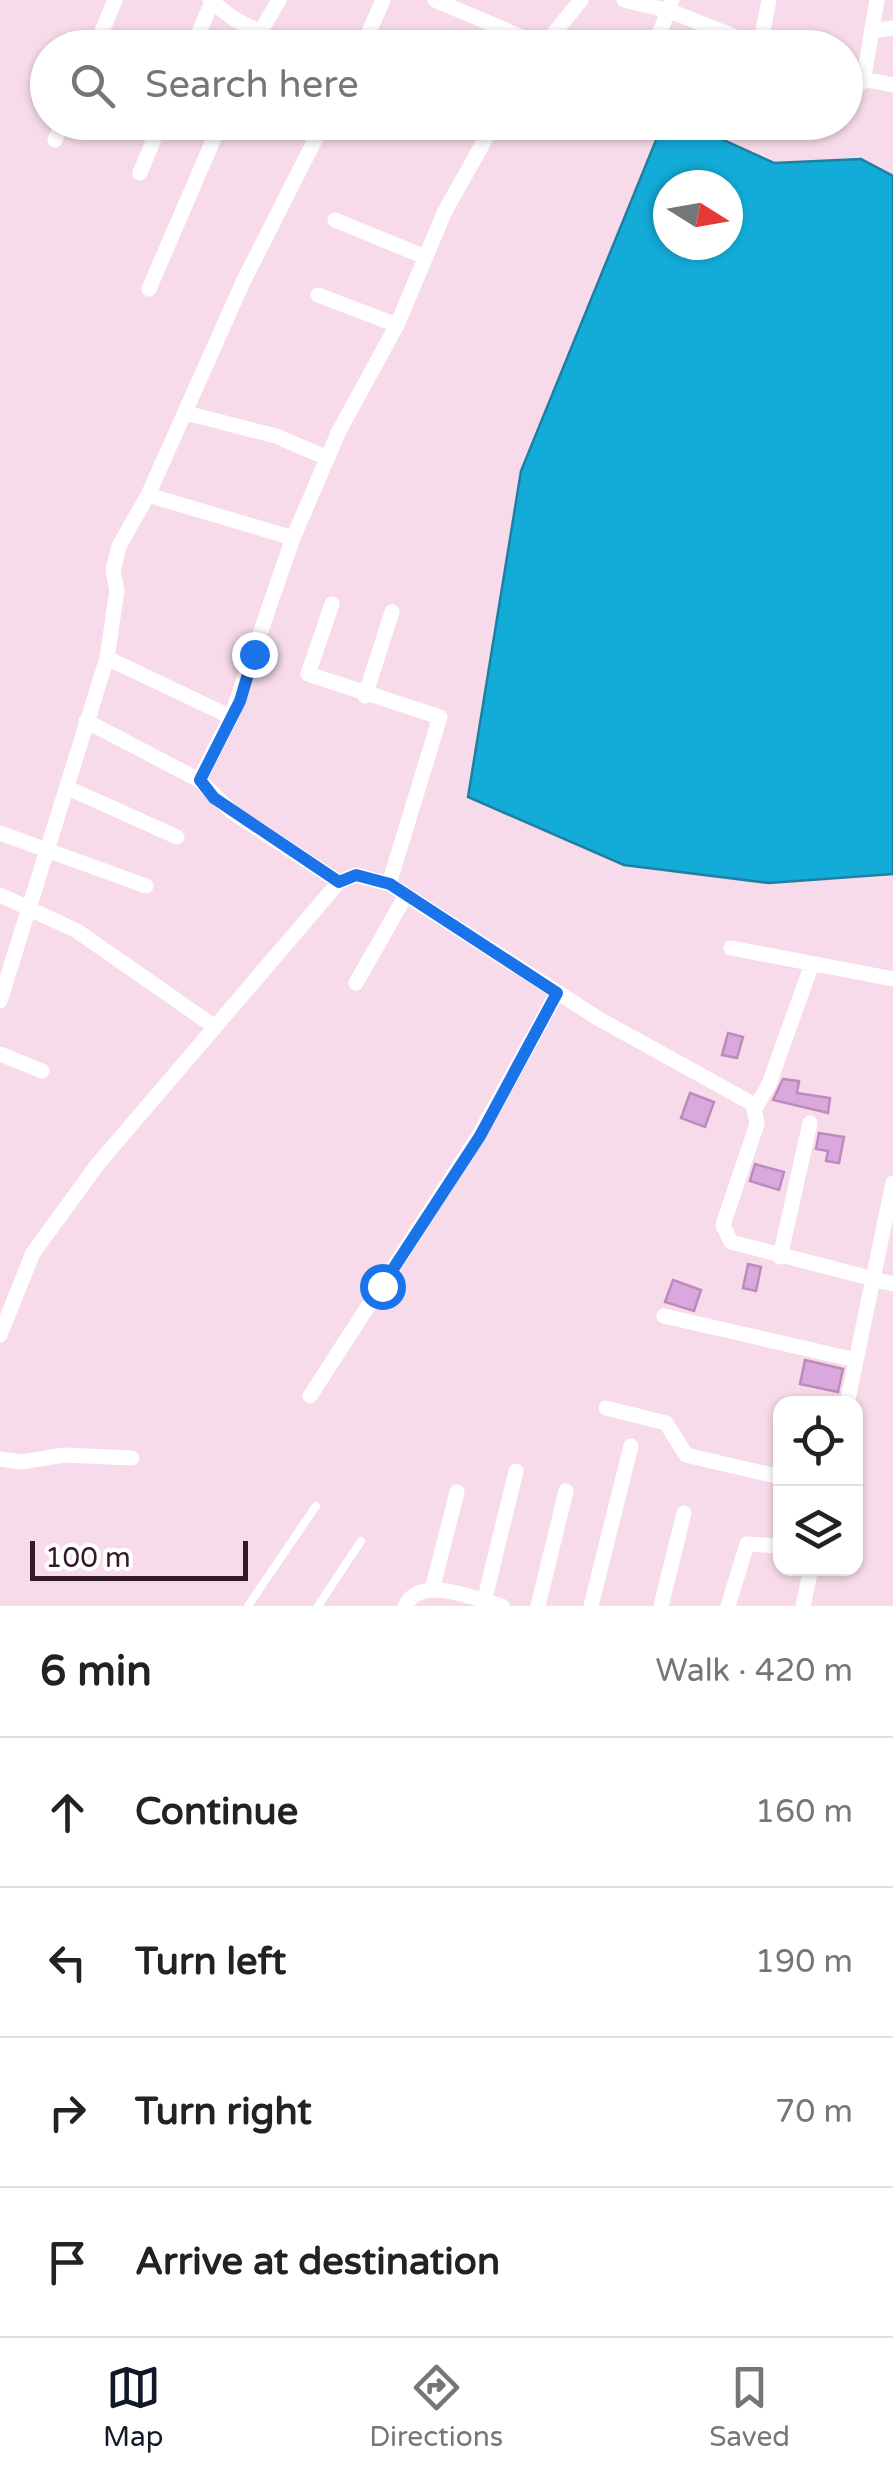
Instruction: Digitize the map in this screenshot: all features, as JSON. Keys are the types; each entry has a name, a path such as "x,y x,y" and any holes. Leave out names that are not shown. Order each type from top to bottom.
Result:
{"street":[{"path":"102,30 115,0"},
{"path":"199,30 211,0 234,19 256,30"},
{"path":"261,30 280,0"},
{"path":"373,30 383,0"},
{"path":"435,0 503,30"},
{"path":"556,30 581,0"},
{"path":"624,0 671,5 725,30"},
{"path":"765,30 769,0"},
{"path":"877,0 863,82 893,85"},
{"path":"661,30 671,5"},
{"path":"871,30 893,28"},
{"path":"140,173 154,140"},
{"path":"149,289 213,140"},
{"path":"0,1000 32,909 107,658 117,590 113,571 119,546 148,495 243,282 315,140"},
{"path":"200,780 231,718 293,538 327,458 396,324 445,211 485,140"},
{"path":"335,220 425,257"},
{"path":"318,295 396,324"},
{"path":"186,413 276,436 327,458"},
{"path":"148,495 293,538"},
{"path":"332,604 308,674 365,696 440,717 390,884"},
{"path":"365,696 392,612"},
{"path":"107,658 231,718"},
{"path":"86,721 200,780 232,812 339,882"},
{"path":"68,788 176,837"},
{"path":"0,832 146,886"},
{"path":"0,1335 34,1253 97,1165 339,882 356,875 390,884 557,993 756,1107"},
{"path":"0,895 77,931 215,1027"},
{"path":"356,983 406,895"},
{"path":"731,948 893,980"},
{"path":"812,964 769,1084 756,1107 757,1124 734,1185 723,1232 731,1242 780,1257 893,1284"},
{"path":"310,1396 480,1136 557,993"},
{"path":"0,1054 42,1071"},
{"path":"780,1257 810,1123"},
{"path":"849,1396 893,1182"},
{"path":"0,1282 18,1290"},
{"path":"664,1316 856,1360"},
{"path":"606,1408 666,1423 686,1455 773,1476"},
{"path":"590,1606 631,1446"},
{"path":"0,1459 20,1462 64,1454 132,1458"},
{"path":"484,1604 516,1470"},
{"path":"538,1606 566,1490"},
{"path":"432,1590 458,1492"},
{"path":"661,1606 684,1513"},
{"path":"728,1606 747,1544 760,1541 773,1544"},
{"path":"803,1606 809,1576"},
{"path":"405,1606 416,1592 432,1590 502,1606"}],"lane":[{"path":"248,1606 316,1506"},
{"path":"318,1606 361,1541"}],"water":[{"path":"656,140 723,140 774,163 861,159 893,176 893,874 769,883 624,865 468,797 521,471"}],"building":[{"path":"728,1033 743,1037 737,1058 722,1055"},
{"path":"783,1079 799,1081 797,1093 830,1098 828,1113 773,1100"},
{"path":"690,1093 714,1102 705,1127 681,1118"},
{"path":"819,1133 844,1137 839,1163 826,1161 828,1151 816,1149"},
{"path":"755,1164 784,1172 779,1190 750,1181"},
{"path":"748,1264 761,1267 756,1291 743,1288"},
{"path":"673,1280 701,1290 694,1311 665,1302"},
{"path":"805,1360 843,1369 838,1392 800,1384"}],"route":[{"path":"254,654 240,701 200,780 214,798 339,882 356,875 390,884 557,993 480,1136 382,1286"}]}
